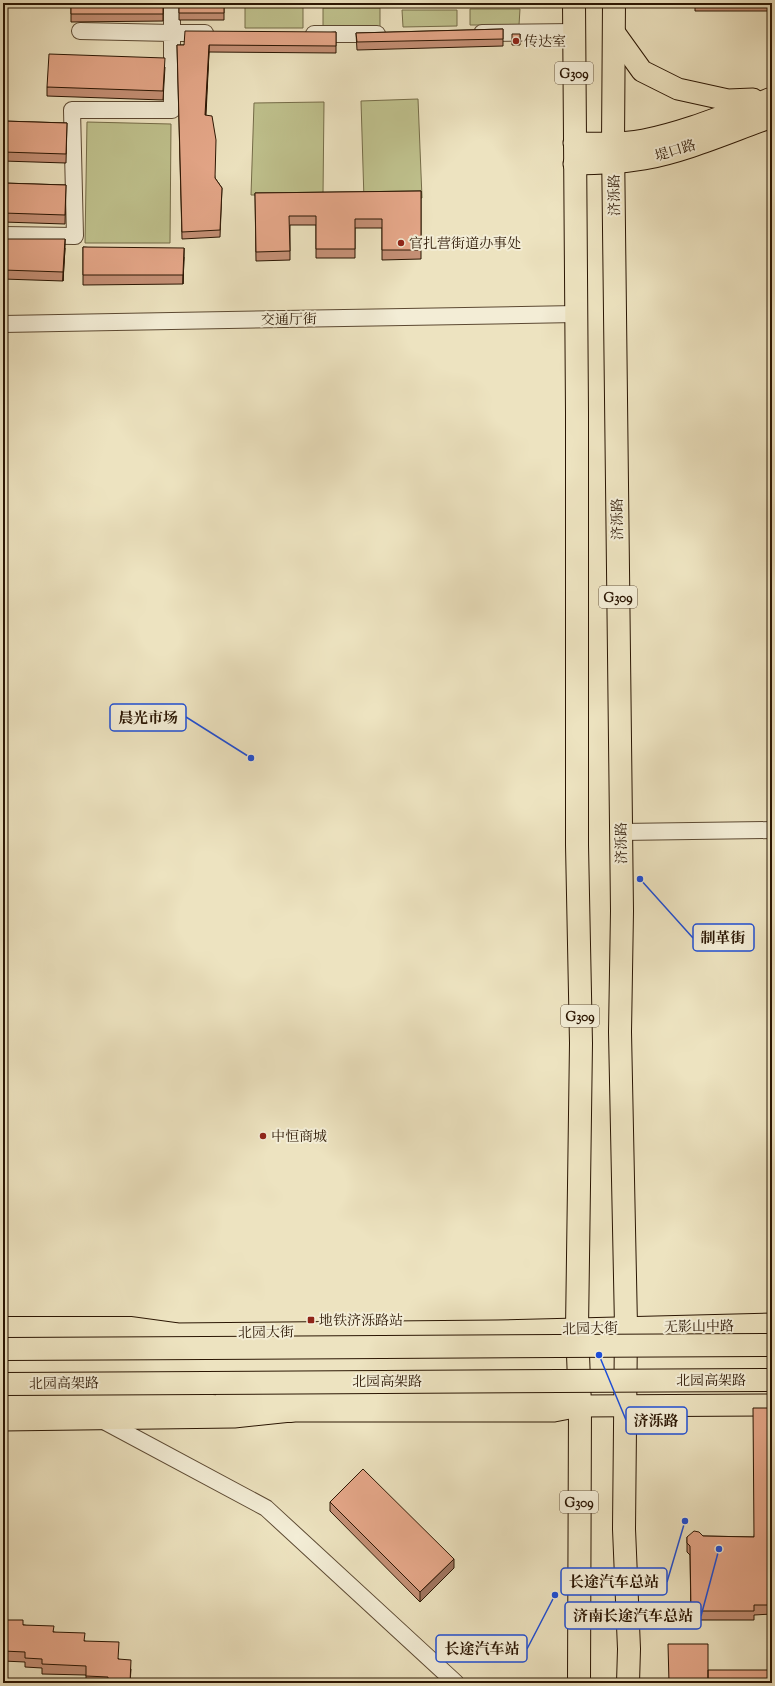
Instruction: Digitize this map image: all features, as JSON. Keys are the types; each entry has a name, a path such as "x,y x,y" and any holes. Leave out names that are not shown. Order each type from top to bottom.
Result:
{"highway":[{"name":"G309","path":"574,3 576,314 576,845 581,1043 577,1329 580,1406 580,1683"},
{"name":"济泺路","path":"614,3 613,153 622,911 620,1032 626,1326 624,1406 624,1529 629,1649 628,1683"},
{"path":"3,1328 130,1328 174,1334"},
{"path":"3,1349 772,1345"},
{"name":"北园高架路","path":"3,1384 772,1380"},
{"path":"3,1406 212,1406 290,1411"}],"main road":[{"path":"614,32 642,71 678,89 728,100 772,98"},
{"name":"堤口路","path":"613,153 643,140 677,132 772,98"},
{"name":"堤口路","path":"574,154 613,153 645,159 681,149 772,117"},
{"name":"无影山中路","path":"626,1326 682,1327 772,1324"},
{"name":"北园大街","path":"3,1344 132,1342 174,1334 577,1329 626,1326"},
{"path":"3,1398 236,1398 559,1394 580,1406"},
{"path":"236,1398 290,1411"},
{"path":"3,1420 234,1417 290,1411 554,1411 580,1406 772,1405"}],"street":[{"path":"3,235 75,236 72,110 172,110 172,3"},
{"path":"80,31 217,34"},
{"path":"471,33 574,32"},
{"path":"299,34 390,34"},
{"name":"交通厅街","path":"3,324 576,314"},
{"path":"621,832 772,830"},
{"path":"100,1419 266,1508 456,1683"}],"green space":[{"path":"245,7 303,7 303,28 245,28"},
{"path":"323,8 380,8 380,29 323,29"},
{"path":"470,9 520,9 519,25 470,25"},
{"path":"402,10 457,10 457,26 403,27"},
{"path":"418,99 422,198 364,200 361,101"},
{"path":"324,102 323,195 251,195 254,103"},
{"path":"87,122 171,124 170,243 85,243"}],"building":[{"path":"71,3 163,3 163,14 71,14"},
{"path":"179,3 224,3 224,13 179,13"},
{"path":"503,29 503,39 357,42 356,33"},
{"path":"185,31 336,32 336,46 209,45 205,115 212,116 216,140 215,178 222,188 220,230 182,232 177,45 184,45"},
{"name":"传达室","path":"512,34 520,34 520,42 512,43"},
{"path":"49,54 165,58 163,91 47,87"},
{"path":"3,121 67,123 66,154 3,152"},
{"path":"3,183 66,185 65,215 3,213"},
{"name":"官扎营街道办事处","path":"421,191 421,250 382,250 382,219 355,219 355,249 316,249 316,216 289,216 290,251 256,252 255,193"},
{"path":"3,239 65,239 63,272 3,270"},
{"path":"83,247 184,248 183,275 83,275"},
{"path":"753,1408 772,1408 772,1605 754,1605 754,1611 691,1611 690,1546 687,1543 687,1537 694,1531 699,1532 703,1536 754,1537"},
{"path":"363,1469 454,1559 420,1592 330,1502"},
{"path":"3,1620 23,1620 23,1625 54,1626 53,1632 85,1633 84,1641 119,1642 118,1659 131,1660 130,1683 108,1683 108,1677 86,1676 86,1666 42,1664 42,1659 25,1658 25,1652 3,1651"},
{"path":"668,1644 708,1644 708,1683 669,1683"},
{"path":"708,1670 772,1670 772,1683 708,1683"}],"place":[{"name":"传达室","path":"516,41"},
{"name":"官扎营街道办事处","path":"401,243"},
{"name":"晨光市场","path":"251,758"},
{"name":"制革街","path":"640,879"},
{"name":"中恒商城","path":"263,1136"},
{"name":"地铁济泺路站","path":"311,1320"},
{"name":"济泺路","path":"599,1355"},
{"name":"长途汽车总站","path":"685,1521"},
{"name":"济南长途汽车总站","path":"719,1549"},
{"name":"长途汽车站","path":"555,1595"}]}
